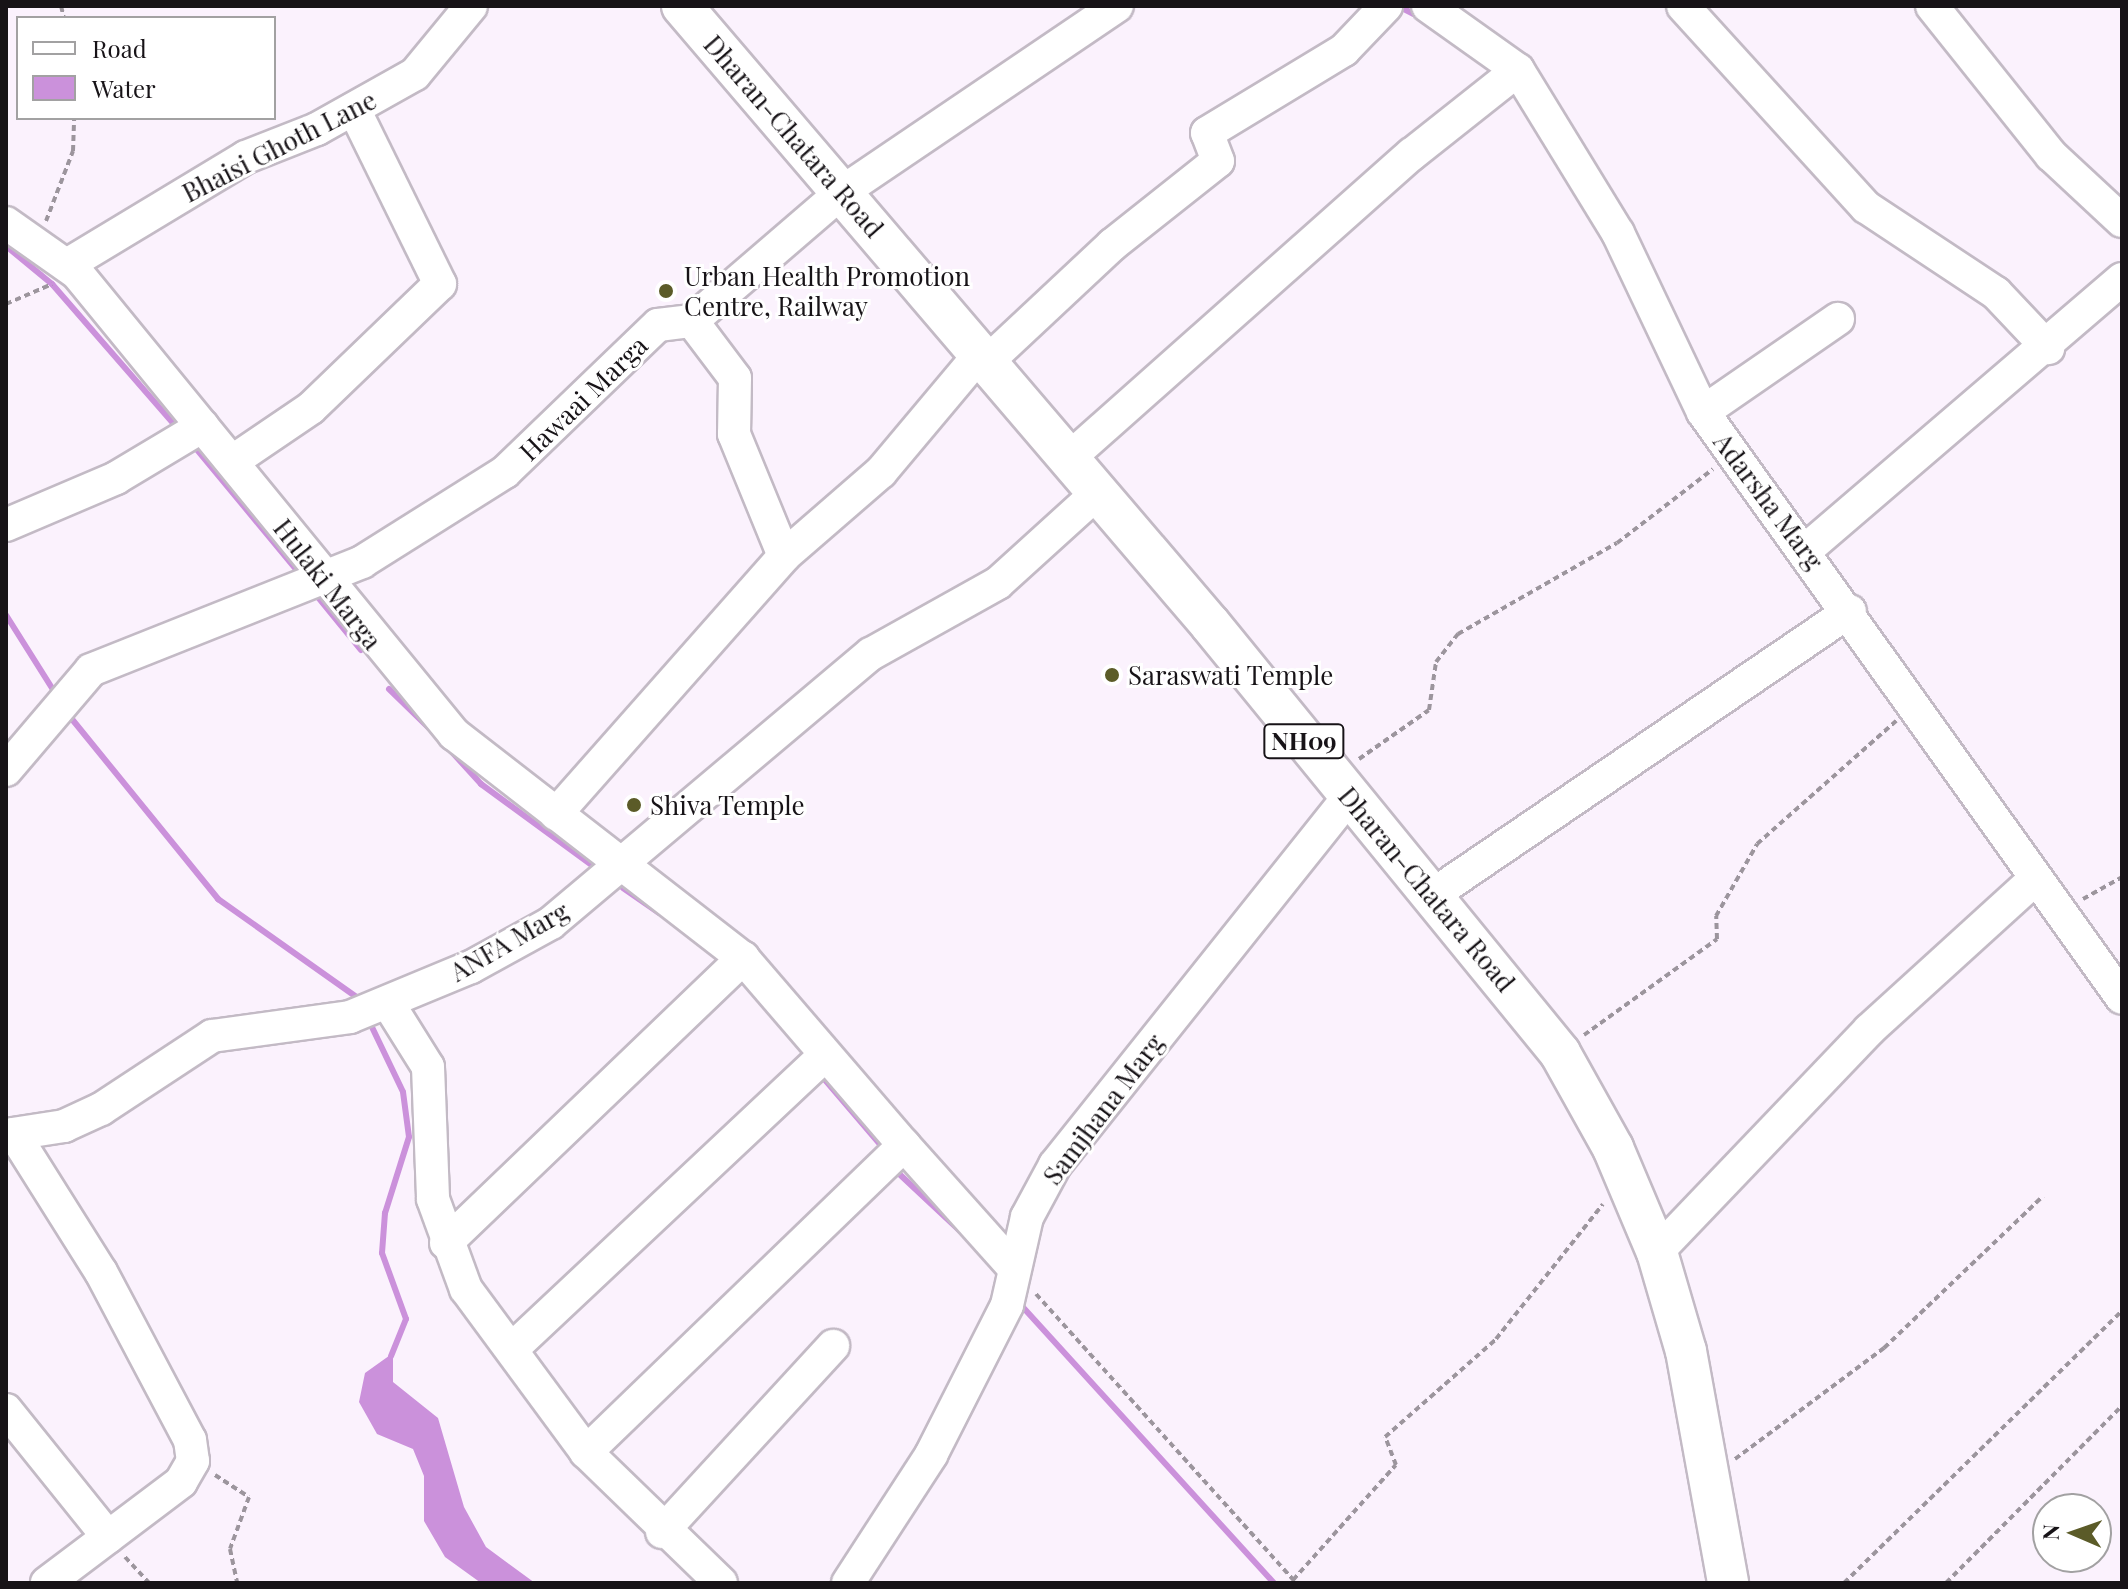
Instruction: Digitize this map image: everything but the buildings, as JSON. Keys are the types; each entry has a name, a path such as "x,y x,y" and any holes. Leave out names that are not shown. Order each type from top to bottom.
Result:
{"main road":[{"name":"Dharan-Chatara Road","path":"682,6 1434,894 1560,1053 1625,1177 1657,1252 1710,1476 1728,1583"}],"street":[{"name":"Bhaisi Ghoth Lane","path":"72,269 246,157 354,109 415,74 471,6"},
{"path":"556,814 784,556 881,472 983,358 1112,245 1218,161 1207,133 1344,50 1386,6"},
{"name":"Adarsha Marg","path":"1428,6 1518,70 1618,233 1703,412 1807,549 2057,915 2119,990"},
{"path":"1683,6 1866,207 1996,293 2048,348"},
{"path":"1932,6 2051,155 2122,221"},
{"name":"Hawaai Marga","path":"6,770 61,699 135,650 319,576 416,533 505,472 658,325 692,321 842,192 1120,7"},
{"path":"1067,460 1518,70"},
{"path":"233,461 311,408 440,284 354,109"},
{"name":"Hulaki Marga","path":"19,231 72,269 233,461 319,576 454,734 620,868 684,910 743,958 1014,1268"},
{"path":"1807,549 2048,348 2122,279"},
{"path":"1703,412 1838,319"},
{"path":"692,321 735,378 734,434 784,556"},
{"path":"6,525 116,478 203,426"},
{"name":"ANFA Marg","path":"10,1134 64,1126 101,1109 212,1036 350,1017 388,1003 551,923 871,654 998,583 1095,495"},
{"path":"1434,894 1850,611"},
{"name":"Samjhana Marg","path":"848,1583 931,1455 1007,1305 1027,1217 1055,1165 1341,785"},
{"path":"1657,1252 1869,1030 2033,881"},
{"path":"446,1243 743,958"},
{"path":"388,1003 428,1067 433,1199 446,1243 466,1289 586,1452 662,1532 721,1583"},
{"path":"512,1349 825,1055"},
{"path":"10,1134 101,1272 190,1440 193,1461 181,1482 47,1583"},
{"path":"586,1452 904,1145"},
{"path":"662,1532 833,1346"},
{"path":"6,1410 108,1537"}],"path":[{"path":"19,231 57,207 74,120"},
{"path":"6,304 72,269"},
{"path":"1341,785 1429,710 1436,662 1458,634 1617,543 1733,453"},
{"path":"1560,1053 1717,939 1716,916 1757,844 1913,707"},
{"path":"2057,915 2122,877"},
{"path":"1014,1268 1294,1582 1396,1465 1385,1437 1496,1339 1625,1177"},
{"path":"1710,1476 1884,1348 2043,1196"},
{"path":"1844,1583 2122,1311"},
{"path":"1946,1583 2122,1406"},
{"path":"193,1461 249,1497 230,1549 237,1583"},
{"path":"108,1537 149,1583"}],"water":[{"path":"393,1353 393,1382 438,1418 464,1507 486,1547 535,1583 481,1583 445,1557 424,1521 424,1476 413,1449 377,1434 359,1402 365,1373"}],"waterway":[{"path":"1398,6 1423,19"},
{"path":"6,246 52,284 178,429"},
{"path":"194,446 299,573"},
{"path":"313,591 361,650"},
{"path":"6,615 57,696"},
{"path":"389,689 429,728"},
{"path":"67,713 218,899 358,998"},
{"path":"451,751 481,784 597,869"},
{"path":"623,888 659,913"},
{"path":"370,1023 403,1092 409,1137 385,1213 382,1253 406,1319 391,1356"},
{"path":"820,1074 885,1150"},
{"path":"895,1170 960,1231"},
{"path":"1020,1304 1274,1583"}],"place":[{"name":"Urban Health Promotion Centre, Railway","path":"666,291"},
{"name":"Saraswati Temple","path":"1112,675"},
{"name":"Shiva Temple","path":"634,805"}]}
